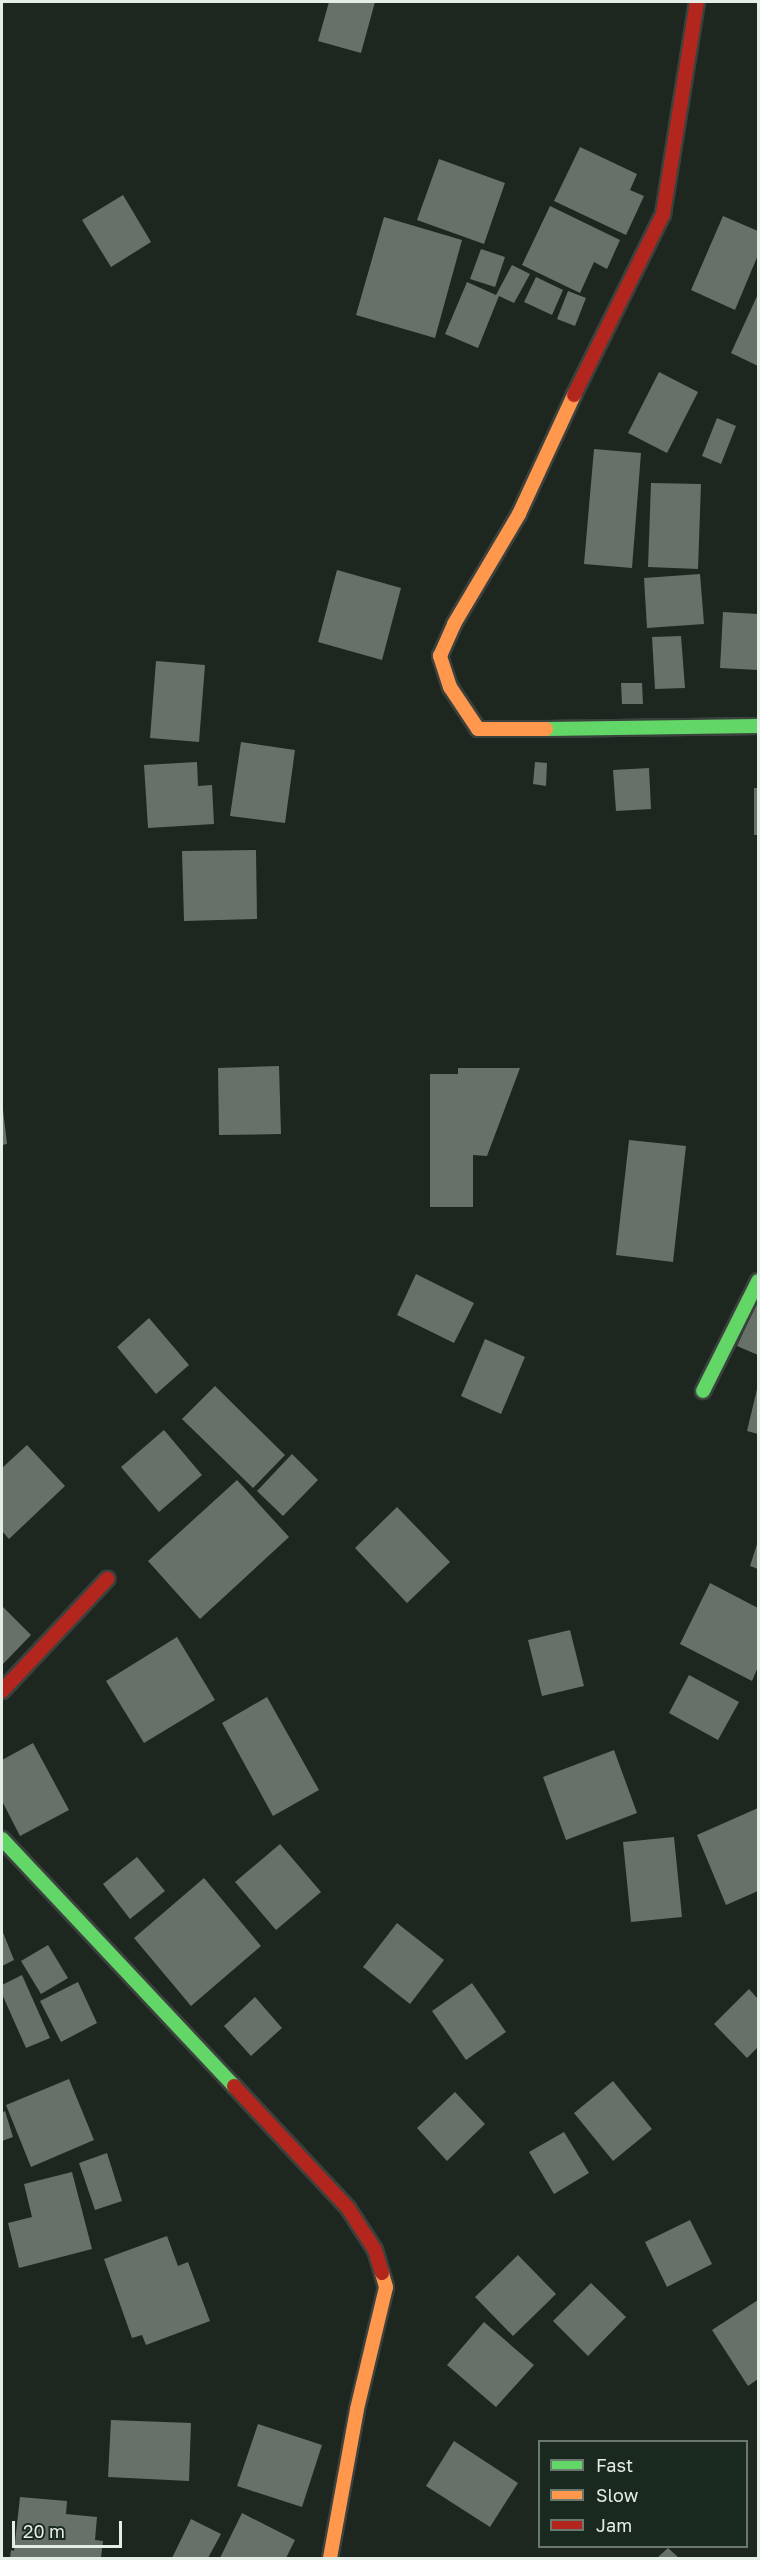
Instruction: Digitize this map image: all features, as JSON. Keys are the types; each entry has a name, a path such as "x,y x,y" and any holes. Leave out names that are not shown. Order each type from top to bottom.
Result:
{"street":[{"path":"697,2 693,39 663,214 519,514 454,624 440,656 450,687 478,729 759,726"},
{"path":"703,1391 759,1281"},
{"path":"2,1691 107,1579"},
{"path":"2,1839 348,2208 375,2250 386,2287 357,2409 330,2559"}],"building":[{"path":"329,2 375,2 361,53 318,41"},
{"path":"580,147 637,174 630,190 644,196 626,235 554,201"},
{"path":"439,159 505,183 484,244 417,220"},
{"path":"123,195 151,242 111,267 82,220"},
{"path":"550,206 620,240 607,269 594,262 580,293 522,265"},
{"path":"723,216 758,231 758,255 735,310 691,290"},
{"path":"384,217 462,240 435,338 356,315"},
{"path":"481,249 505,257 495,287 470,279"},
{"path":"512,265 530,274 514,303 499,296 478,348 445,334 467,282 496,295"},
{"path":"536,277 563,290 552,315 524,302"},
{"path":"568,291 586,298 575,326 557,319"},
{"path":"758,294 758,366 731,353"},
{"path":"659,372 698,392 667,453 628,433"},
{"path":"717,418 736,426 721,464 702,456"},
{"path":"594,449 641,453 632,568 584,564"},
{"path":"651,483 701,484 698,569 648,567"},
{"path":"337,570 401,588 382,660 318,642"},
{"path":"700,574 704,624 647,628 644,578"},
{"path":"723,612 758,614 758,670 720,668"},
{"path":"681,636 685,688 655,689 652,637"},
{"path":"156,661 205,665 199,742 150,738"},
{"path":"621,683 642,683 643,704 622,704"},
{"path":"241,742 295,750 285,823 230,816"},
{"path":"197,762 198,786 212,785 214,824 148,828 144,765"},
{"path":"535,762 547,763 546,786 533,784"},
{"path":"649,768 651,809 616,811 613,770"},
{"path":"754,788 758,788 758,835 754,835"},
{"path":"256,850 257,919 184,921 182,851"},
{"path":"279,1066 281,1134 219,1135 218,1068"},
{"path":"458,1068 520,1068 487,1156 473,1155 473,1207 430,1207 430,1074 458,1074"},
{"path":"2,1101 7,1144 2,1145"},
{"path":"629,1140 686,1146 673,1262 616,1255"},
{"path":"416,1274 474,1303 454,1343 397,1315"},
{"path":"758,1300 758,1355 737,1346"},
{"path":"149,1318 189,1365 156,1394 117,1347"},
{"path":"485,1339 525,1357 501,1414 461,1396"},
{"path":"758,1385 758,1434 747,1431"},
{"path":"215,1386 285,1455 253,1488 182,1419"},
{"path":"164,1430 202,1475 159,1512 121,1467"},
{"path":"27,1445 65,1486 9,1539 2,1531 2,1468"},
{"path":"292,1454 318,1480 283,1516 257,1491"},
{"path":"237,1480 289,1537 200,1619 148,1561"},
{"path":"397,1507 450,1562 407,1603 355,1548"},
{"path":"758,1541 758,1569 750,1566"},
{"path":"710,1583 758,1608 758,1667 752,1681 680,1644"},
{"path":"2,1606 31,1635 2,1665"},
{"path":"570,1630 584,1686 542,1696 528,1640"},
{"path":"177,1637 215,1700 144,1743 106,1681"},
{"path":"689,1675 739,1702 718,1740 669,1713"},
{"path":"267,1697 319,1790 273,1816 222,1723"},
{"path":"33,1743 69,1810 20,1836 2,1801 2,1760"},
{"path":"614,1750 637,1813 566,1840 543,1777"},
{"path":"758,1808 758,1891 726,1905 697,1835"},
{"path":"674,1837 682,1917 631,1922 623,1842"},
{"path":"280,1844 321,1892 276,1930 235,1882"},
{"path":"137,1857 165,1891 130,1919 103,1884"},
{"path":"204,1878 261,1946 191,2006 134,1938"},
{"path":"397,1923 444,1960 410,2004 363,1967"},
{"path":"2,1930 14,1960 2,1966"},
{"path":"48,1945 68,1978 41,1994 21,1961"},
{"path":"22,1975 50,2038 26,2048 2,1994 2,1985"},
{"path":"78,1982 97,2023 61,2042 40,2001"},
{"path":"472,1983 506,2032 466,2060 432,2011"},
{"path":"749,1989 758,1999 758,2047 747,2058 714,2024"},
{"path":"255,1997 282,2028 251,2056 224,2026"},
{"path":"69,2079 94,2140 31,2167 6,2105"},
{"path":"613,2081 652,2129 613,2161 574,2113"},
{"path":"455,2092 485,2124 447,2161 417,2128"},
{"path":"5,2111 13,2137 2,2141 2,2113"},
{"path":"564,2132 589,2173 554,2194 529,2152"},
{"path":"107,2153 122,2201 95,2210 79,2163"},
{"path":"72,2172 92,2249 19,2268 8,2223 32,2217 24,2184"},
{"path":"690,2220 712,2264 667,2287 645,2242"},
{"path":"167,2236 178,2266 188,2262 210,2321 146,2345 142,2335 132,2338 104,2259"},
{"path":"518,2255 556,2294 513,2336 475,2297"},
{"path":"591,2283 626,2317 588,2356 553,2321"},
{"path":"758,2300 758,2379 748,2386 712,2330"},
{"path":"484,2322 534,2365 496,2407 447,2365"},
{"path":"111,2420 191,2423 189,2481 108,2477"},
{"path":"258,2424 322,2445 302,2507 237,2486"},
{"path":"454,2441 518,2483 490,2527 426,2486"},
{"path":"20,2497 67,2501 66,2514 97,2517 95,2540 103,2541 101,2558 10,2558 11,2550 14,2551"},
{"path":"242,2513 295,2540 286,2558 220,2558"},
{"path":"191,2519 221,2534 208,2558 172,2558"},
{"path":"668,2548 679,2558 657,2558"}],"traffic: fast":[{"path":"546,729 758,726"},
{"path":"703,1391 758,1281"},
{"path":"2,1839 234,2086"}],"traffic: slow":[{"path":"546,729 478,729 450,687 440,656 454,624 519,514 574,395"},
{"path":"330,2558 357,2409 386,2287 382,2273"}],"traffic: jam":[{"path":"574,395 663,214 697,2"},
{"path":"2,1691 107,1579"},
{"path":"234,2086 348,2208 375,2250 382,2273"}]}
